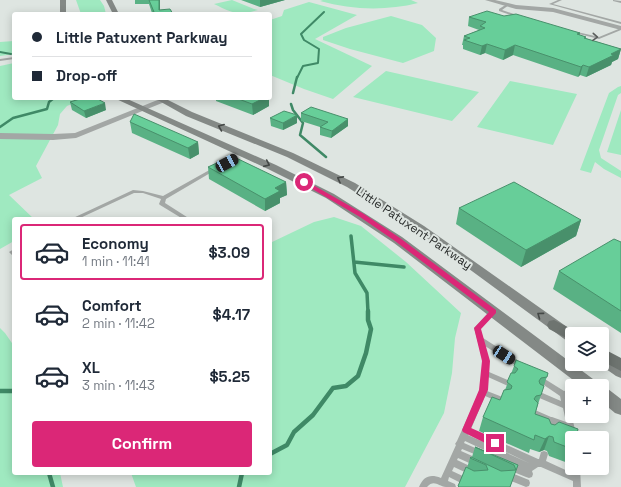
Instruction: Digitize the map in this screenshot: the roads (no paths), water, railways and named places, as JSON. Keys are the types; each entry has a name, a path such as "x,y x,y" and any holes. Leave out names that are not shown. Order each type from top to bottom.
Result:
{"main road":[{"path":"63,0 63,12"},
{"path":"109,0 115,12"},
{"name":"Little Patuxent Parkway","path":"122,100 241,156 304,182 362,215 398,240 579,379"},
{"name":"Little Patuxent Parkway","path":"162,100 189,114 290,155 351,186 420,228 565,332"},
{"path":"609,358 621,365"},
{"path":"609,363 621,372"},
{"path":"609,399 621,408"}],"street":[{"path":"488,0 508,5 553,10 621,28"},
{"path":"0,136 47,137 76,135 141,109 158,100"}],"lane":[{"path":"561,0 550,4 621,23"},
{"path":"614,0 621,2"},
{"path":"508,5 500,10 525,18"},
{"path":"570,31 599,38 621,28"},
{"path":"0,60 12,58"},
{"path":"183,217 162,204 164,198 219,167"},
{"path":"78,217 133,191 143,192 164,198"},
{"path":"443,482 483,392 486,361 477,328 493,312"},
{"path":"480,339 563,394 565,406"},
{"path":"485,373 508,383"},
{"path":"483,392 502,400"},
{"path":"540,395 565,406"},
{"path":"535,413 572,429"},
{"path":"549,434 552,420"},
{"path":"570,423 572,429"},
{"path":"464,433 577,483"},
{"path":"460,444 537,464"},
{"path":"456,453 486,466"},
{"path":"452,462 480,475"},
{"path":"499,472 525,485 537,464"},
{"path":"447,472 477,487"},
{"path":"423,487 424,482 428,480 443,482 452,487"}],"waterway":[{"path":"297,78 303,66 318,63 319,49 304,40 301,34 324,12"},
{"path":"0,52 11,54"},
{"path":"293,93 297,77"},
{"path":"0,127 13,118 47,109 49,102 52,100"},
{"path":"291,104 293,110 303,123 300,135 326,157"},
{"path":"351,236 355,273 367,293 368,312"},
{"path":"354,262 404,267"},
{"path":"272,453 287,445 294,432 313,415 333,388 346,386 358,376 366,353 371,329 368,320 368,312"},
{"path":"0,391 12,391"},
{"path":"50,475 53,487"},
{"path":"239,487 242,475"}]}
